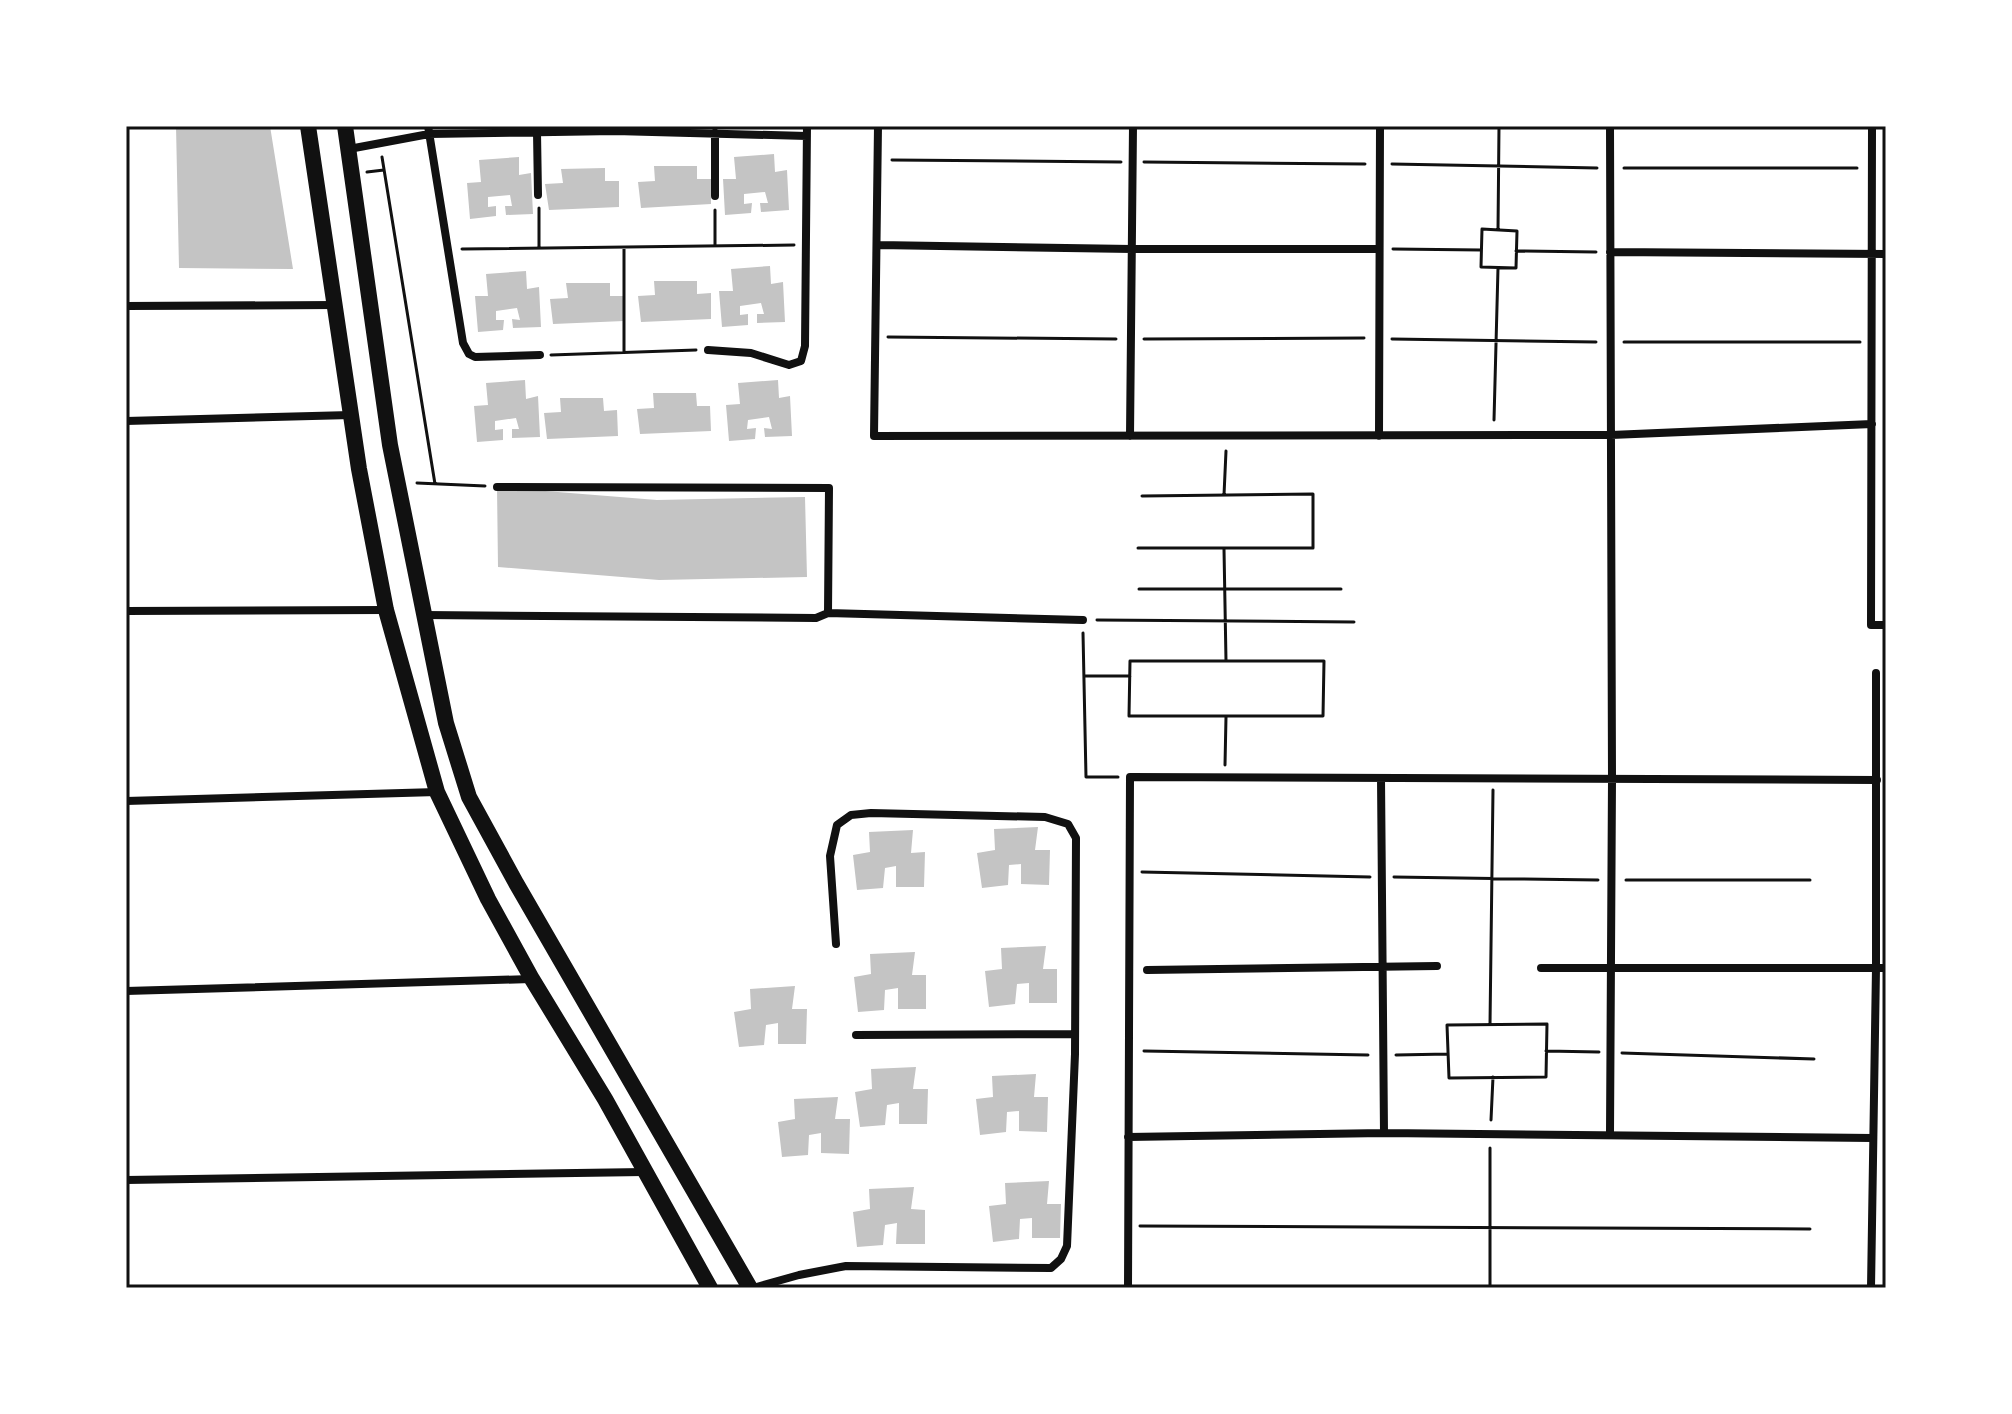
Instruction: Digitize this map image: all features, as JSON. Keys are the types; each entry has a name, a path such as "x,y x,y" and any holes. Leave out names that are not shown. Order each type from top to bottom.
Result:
{"main road":[{"path":"308,126 351,415 386,610 437,792 488,899 532,979 605,1099 710,1288"},
{"path":"345,126 390,445 446,723 469,797 626,1075 752,1288"},
{"path":"570,1043 578,1047 594,1043 599,1028"},
{"path":"605,1099 602,1091 604,1082 618,1073 626,1075"}],"street":[{"path":"878,126 874,436 1611,435 1872,424"},
{"path":"1130,436 1133,126"},
{"path":"1379,436 1380,126"},
{"path":"1610,126 1610,1134"},
{"path":"1872,126 1871,625 1886,625"},
{"path":"349,149 429,130 807,131 805,346 801,361 789,365 751,353 708,350"},
{"path":"429,130 463,343 469,354 482,357 540,355"},
{"path":"537,132 538,195"},
{"path":"715,133 715,196"},
{"path":"878,245 1378,249"},
{"path":"1610,252 1886,254"},
{"path":"126,306 334,305"},
{"path":"126,421 351,415"},
{"path":"497,487 829,488 828,613"},
{"path":"126,611 386,610"},
{"path":"424,615 816,618 828,613 1083,620"},
{"path":"1871,1288 1872,1138 1881,968 1876,673"},
{"path":"1128,1288 1130,777 1877,780"},
{"path":"1381,778 1384,1133"},
{"path":"126,801 437,792"},
{"path":"752,1288 846,1266 1051,1268 1061,1259 1067,1246 1075,1034 1076,838 1068,824 1045,817 1006,815 871,813 841,819 832,839 830,856 836,944"},
{"path":"1147,970 1437,966"},
{"path":"1541,968 1881,968"},
{"path":"126,991 532,979"},
{"path":"856,1035 1075,1034"},
{"path":"1128,1137 1384,1133 1872,1138"},
{"path":"126,1180 645,1172"}],"path":[{"path":"1498,230 1499,126"},
{"path":"379,143 435,484"},
{"path":"878,160 1872,168"},
{"path":"538,195 539,248"},
{"path":"715,196 715,246"},
{"path":"1482,229 1517,231 1516,268 1481,267 1481,250 1482,229"},
{"path":"448,249 806,245"},
{"path":"624,247 624,352"},
{"path":"1378,249 1481,250"},
{"path":"1516,251 1610,252"},
{"path":"1494,436 1498,268"},
{"path":"876,337 1379,338"},
{"path":"540,355 708,350"},
{"path":"1224,495 1226,436"},
{"path":"397,482 497,487"},
{"path":"1138,548 1313,548 1313,494 1142,496"},
{"path":"1224,548 1226,661"},
{"path":"1139,589 1341,589"},
{"path":"1130,777 1086,777 1083,620 1354,622"},
{"path":"1130,661 1226,661 1324,661 1323,716 1129,716 1130,661"},
{"path":"1084,676 1130,676"},
{"path":"1224,777 1226,717"},
{"path":"1490,1025 1494,778"},
{"path":"1130,872 1491,879 1810,880"},
{"path":"1547,1024 1546,1077 1449,1078 1447,1025 1490,1025 1547,1024"},
{"path":"1129,1051 1448,1054"},
{"path":"1546,1051 1814,1059"},
{"path":"1490,1288 1493,1077"},
{"path":"1128,1226 1810,1229"}],"building":[{"path":"176,126 270,126 293,269 179,268"},
{"path":"774,154 775,172 787,170 789,210 761,212 760,203 768,203 765,192 744,194 744,204 752,203 751,213 725,215 723,179 736,179 734,157"},
{"path":"519,157 519,175 531,173 533,214 506,215 505,206 512,206 510,195 488,197 488,207 496,206 496,216 470,219 467,183 481,182 479,160"},
{"path":"654,166 697,166 697,179 711,179 711,204 641,208 638,182 655,181"},
{"path":"605,168 605,181 619,181 619,207 549,210 545,184 563,183 561,169"},
{"path":"770,266 771,284 783,282 785,322 757,323 757,314 764,314 761,303 740,306 740,315 748,314 748,325 722,327 719,291 733,291 731,269"},
{"path":"526,271 527,289 539,287 541,327 513,328 512,319 520,320 517,308 496,311 496,320 504,320 503,330 478,332 475,296 488,296 486,274"},
{"path":"654,281 697,281 697,294 711,293 711,319 641,322 638,296 655,295"},
{"path":"566,283 610,283 610,296 624,296 624,321 553,324 550,299 568,298"},
{"path":"525,380 526,399 538,396 540,437 512,438 512,429 519,429 516,418 495,421 495,430 503,429 503,440 477,442 474,406 488,405 486,383"},
{"path":"778,380 779,398 790,396 792,436 765,437 764,428 772,429 769,417 748,420 747,429 756,428 755,439 729,441 726,405 740,404 738,383"},
{"path":"653,393 696,393 697,406 710,406 711,431 640,434 637,409 654,408"},
{"path":"560,398 603,398 604,411 617,410 618,436 547,439 544,413 561,412"},
{"path":"497,487 657,500 805,497 807,577 659,580 498,567"},
{"path":"1038,827 1035,850 1050,850 1049,885 1021,884 1021,864 1009,865 1008,885 982,888 977,853 995,850 994,829"},
{"path":"913,830 911,853 925,852 924,887 896,887 896,866 885,868 883,888 857,890 853,855 870,852 869,832"},
{"path":"1046,946 1043,969 1057,969 1057,1003 1029,1003 1029,983 1017,984 1015,1004 989,1007 985,971 1002,969 1001,948"},
{"path":"915,952 912,975 926,975 926,1009 898,1009 898,988 885,990 884,1010 858,1012 854,977 871,974 870,954"},
{"path":"795,986 792,1009 807,1009 806,1044 778,1044 778,1023 766,1025 764,1045 739,1047 734,1012 751,1009 750,989"},
{"path":"916,1067 913,1089 928,1089 927,1124 899,1124 899,1103 887,1105 885,1125 860,1127 855,1092 872,1089 871,1069"},
{"path":"1036,1074 1034,1097 1048,1097 1047,1132 1019,1131 1019,1111 1007,1112 1006,1132 980,1135 976,1099 993,1097 992,1076"},
{"path":"838,1097 835,1119 850,1119 849,1154 821,1153 821,1133 809,1135 808,1155 782,1157 778,1122 795,1119 794,1099"},
{"path":"1049,1181 1047,1204 1061,1204 1060,1238 1032,1238 1032,1218 1020,1219 1019,1239 993,1242 989,1206 1006,1204 1005,1183"},
{"path":"914,1187 911,1209 925,1210 925,1244 896,1244 897,1223 885,1225 883,1245 857,1247 853,1212 870,1209 869,1189"}]}
